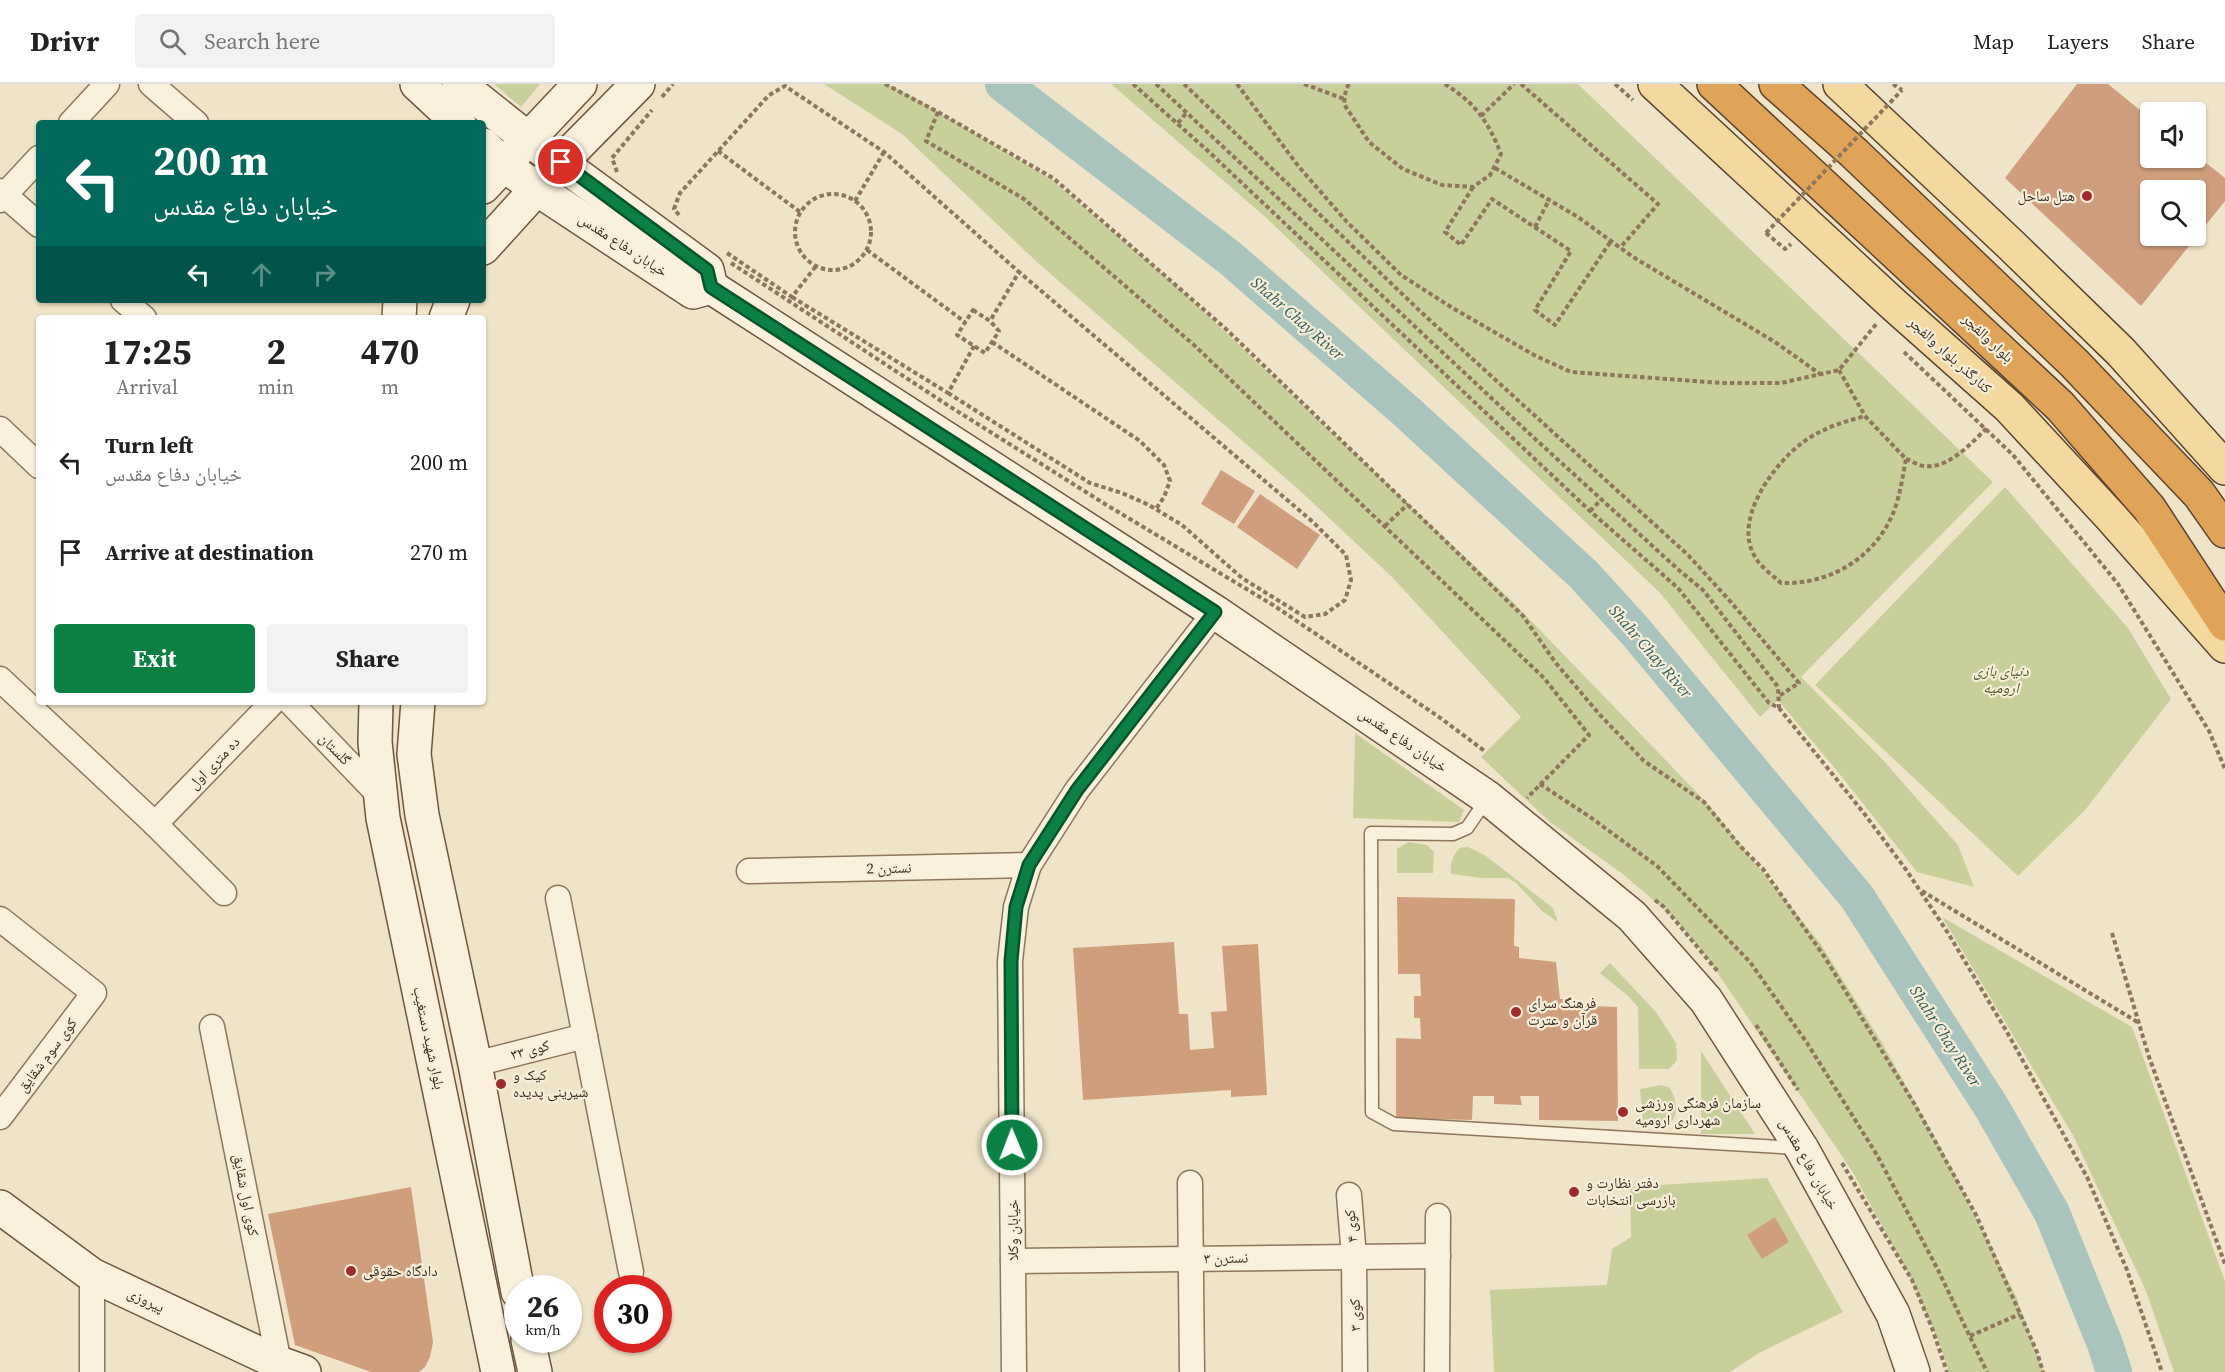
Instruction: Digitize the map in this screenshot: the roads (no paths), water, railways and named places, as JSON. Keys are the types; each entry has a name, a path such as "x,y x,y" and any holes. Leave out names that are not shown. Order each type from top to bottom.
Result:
{"highway":[{"name":"بلوار والفجر","path":"1714,84 2060,406 2149,508 2225,624"},
{"path":"1776,84 1854,153 2074,363 2199,494 2225,531"}],"main road":[{"path":"1840,84 2121,352 2225,468"},
{"name":"کنارگذر بلوار والفجر","path":"1648,96 1880,320 2111,516 2225,646"}],"street":[{"path":"74,120 107,84"},
{"path":"151,84 193,120"},
{"path":"417,84 456,120"},
{"name":"خیابان دفاع مقدس","path":"459,84 528,139 707,270 711,287 1215,612 1488,798 1632,916 1706,1000 1802,1149 1893,1314 1913,1372"},
{"path":"490,166 528,139 580,84"},
{"path":"486,245 561,162 638,84"},
{"path":"36,161 2,195 36,223"},
{"name":"خیابان دفاع مقدس","path":"490,166 537,189 693,292 711,287"},
{"path":"126,303 140,315"},
{"path":"0,429 36,463"},
{"name":"خیابان وکلا","path":"1014,1372 1011,961 1016,907 1029,865 1077,790 1215,612"},
{"path":"0,679 155,824 224,893"},
{"name":"ده متری اول","path":"155,824 270,705"},
{"name":"گلستان","path":"293,705 381,797"},
{"name":"بلوار شهید دستغیب","path":"376,705 375,742 383,818 498,1372"},
{"path":"418,705 414,754 422,815 475,1064 515,1275"},
{"name":"نسترن 2","path":"749,871 1029,865"},
{"path":"558,898 631,1272"},
{"name":"کوی سوم شقایق","path":"0,919 94,993 1,1112"},
{"name":"کوی اول شقایق","path":"212,1027 291,1367"},
{"name":"کوی ۳۳","path":"475,1064 585,1036"},
{"path":"1190,1183 1192,1372"},
{"name":"کوی ۴","path":"1349,1195 1354,1257"},
{"name":"پیروزی","path":"0,1207 92,1275 291,1367"},
{"path":"1437,1372 1438,1216"},
{"name":"نسترن ۳","path":"1013,1261 1438,1256"},
{"name":"کوی ۳","path":"1354,1257 1355,1372"},
{"path":"92,1275 92,1372"},
{"path":"531,1353 535,1372"}],"lane":[{"path":"1488,798 1467,828 1453,834 1371,833 1372,1112 1394,1124 1802,1149"}],"waterway":[{"name":"Shahr Chay River","path":"1003,84 1230,258 1408,413 1583,574 1635,631 1857,897 1992,1108 2052,1213 2114,1372"}],"place":[{"name":"هتل ساحل","path":"2087,196"},
{"name":"فرهنگ سرای قرآن و عترت","path":"1516,1012"},
{"name":"کیک و شیرینی پدیده","path":"501,1084"},
{"name":"سازمان فرهنگی ورزشی شهرداری ارومیه","path":"1623,1112"},
{"name":"دفتر نظارت و بازرسی انتخابات","path":"1574,1192"},
{"name":"دادگاه حقوقی","path":"351,1271"}],"park label":[{"name":"دنیای بازی ارومیه","path":"2001,680"}]}
